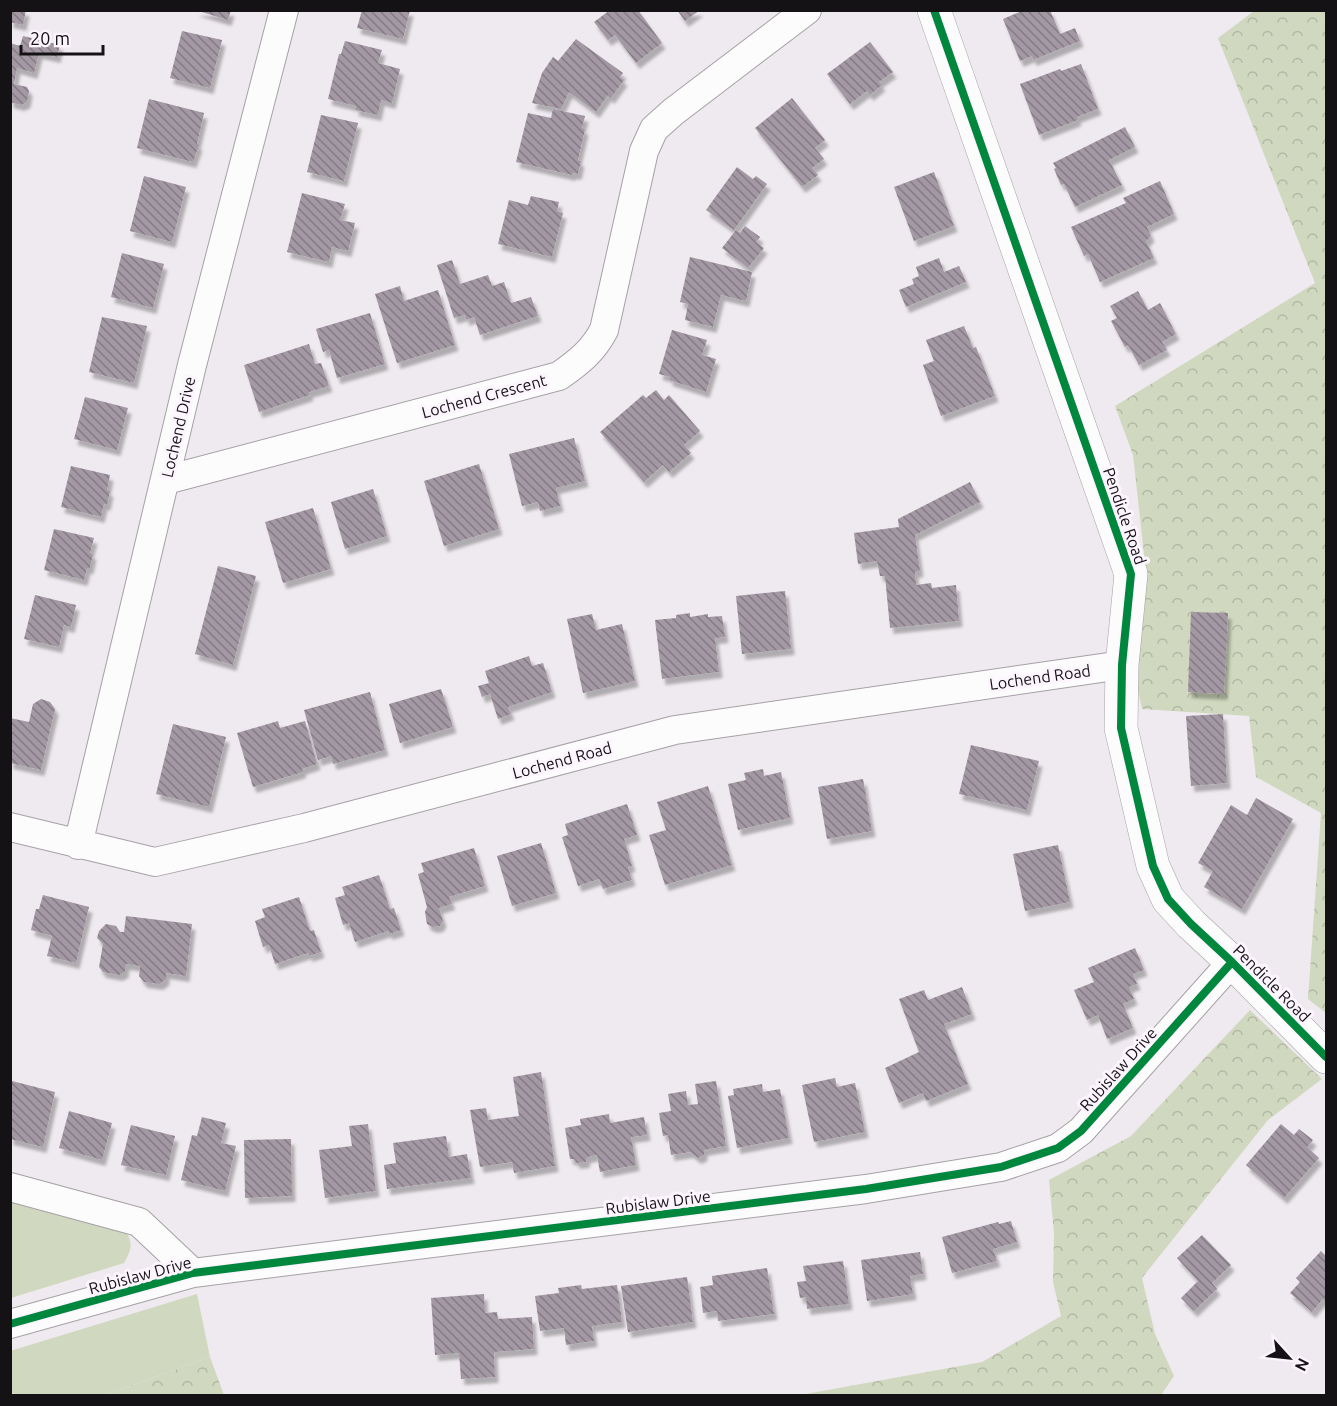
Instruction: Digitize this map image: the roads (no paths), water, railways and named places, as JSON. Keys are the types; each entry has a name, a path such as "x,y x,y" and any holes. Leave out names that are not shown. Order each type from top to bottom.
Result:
{"street":[{"name":"Lochend Drive","path":"78,845 192,365 284,10"},
{"name":"Lochend Crescent","path":"166,480 559,376 581,361 596,346 604,330 644,151 654,129 807,10"},
{"name":"Pendicle Road","path":"934,10 1131,574 1122,665 1121,729 1153,866 1168,899 1326,1057"},
{"name":"Lochend Road","path":"10,827 155,862 304,828 675,730 1122,665"},
{"name":"Rubislaw Drive","path":"10,1324 193,1273 866,1189 1001,1167 1058,1148 1081,1131 1232,962"},
{"path":"10,1186 139,1222 193,1273"}]}
